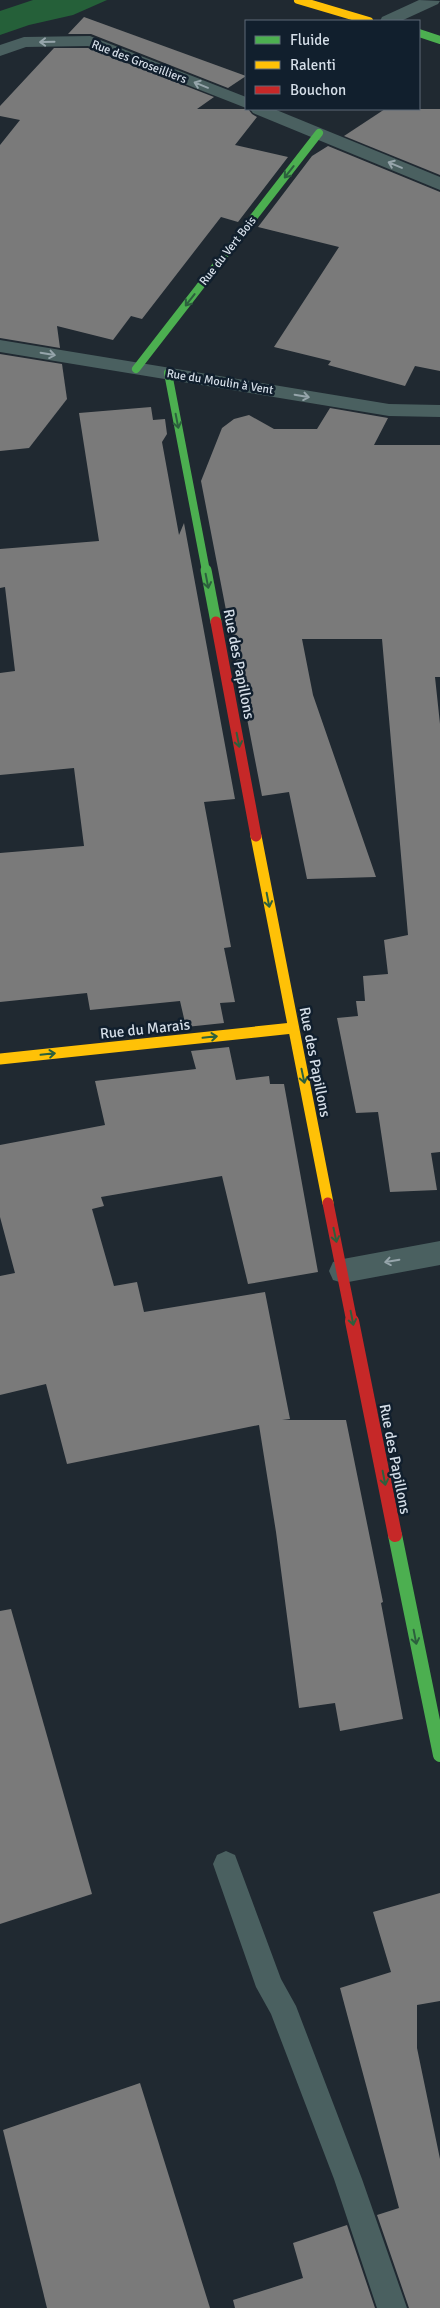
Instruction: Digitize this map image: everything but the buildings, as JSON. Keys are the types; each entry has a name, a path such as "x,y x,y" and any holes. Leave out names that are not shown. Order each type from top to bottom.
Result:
{"street":[{"path":"298,0 365,20"},
{"path":"390,20 432,0"},
{"path":"420,34 440,40"},
{"name":"Rue des Groseilliers","path":"0,51 24,42 90,41 245,103"},
{"path":"262,110 440,184"},
{"name":"Rue du Vert Bois","path":"136,369 319,133"},
{"name":"Rue du Moulin à Vent","path":"0,346 389,410 440,412"},
{"name":"Rue des Papillons","path":"168,373 293,1028 440,1755"},
{"name":"Rue du Marais","path":"0,1060 293,1028"},
{"path":"342,1271 440,1253"}],"lane":[{"path":"226,1864 270,1987 282,2006 348,2179 392,2308"}],"green space":[{"path":"33,0 107,0 73,15 29,25 0,35 0,11"}],"traffic: fast":[{"path":"420,33 440,40"},
{"path":"136,369 319,133"},
{"path":"168,373 216,622"},
{"path":"395,1535 440,1755"}],"traffic: slow":[{"path":"298,0 366,20"},
{"path":"256,836 328,1203"},
{"path":"0,1059 293,1028"}],"traffic: jam":[{"path":"216,622 256,836"},
{"path":"328,1203 395,1535"}]}
